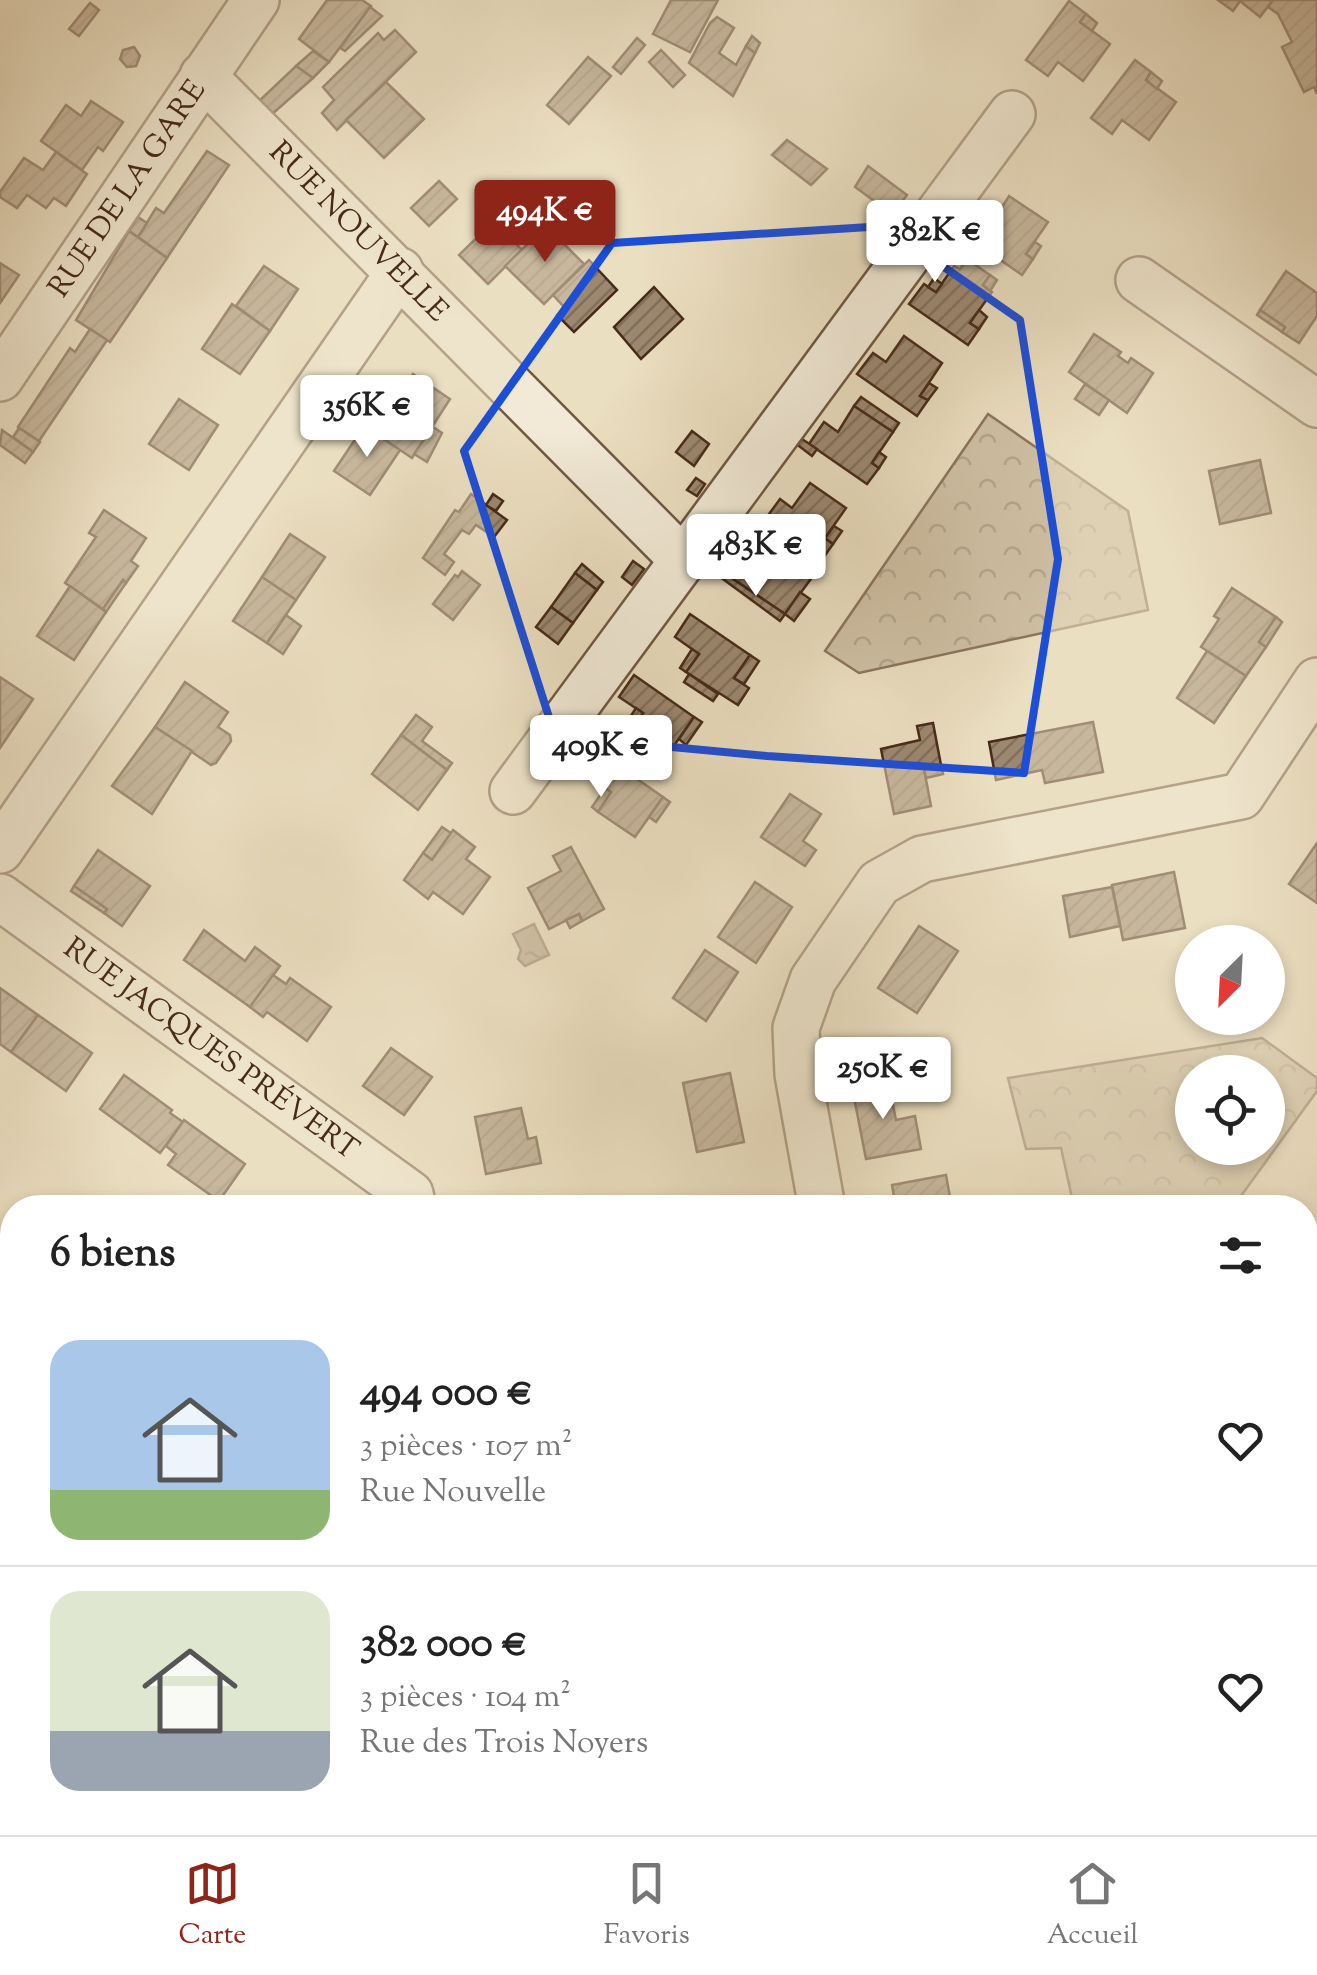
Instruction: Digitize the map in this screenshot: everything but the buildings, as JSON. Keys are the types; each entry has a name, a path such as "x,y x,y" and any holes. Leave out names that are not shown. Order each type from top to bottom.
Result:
{"street":[{"name":"RUE DE LA GARE","path":"0,378 256,0"},
{"name":"RUE NOUVELLE","path":"204,76 683,560"},
{"path":"513,791 1012,114"},
{"path":"0,850 400,271"},
{"path":"1140,280 1317,404"},
{"path":"820,1195 798,1074 796,1028 814,980 880,883 922,859 1241,796 1317,681"},
{"name":"RUE JACQUES PRÉVERT","path":"0,897 410,1195"}],"highlighted area":[{"path":"885,226 1020,320 1058,559 1024,773 767,756 555,736 464,451 612,243"}],"green space":[{"path":"988,414 1128,511 1148,610 859,673 825,651"},
{"path":"1262,1038 1317,1078 1317,1091 1285,1135 1285,1055 1175,1055 1175,1165 1263,1165 1242,1195 1071,1195 1061,1148 1026,1149 1008,1078"}],"water":[{"path":"534,924 549,955 525,966 518,959 521,950 513,934"}]}
